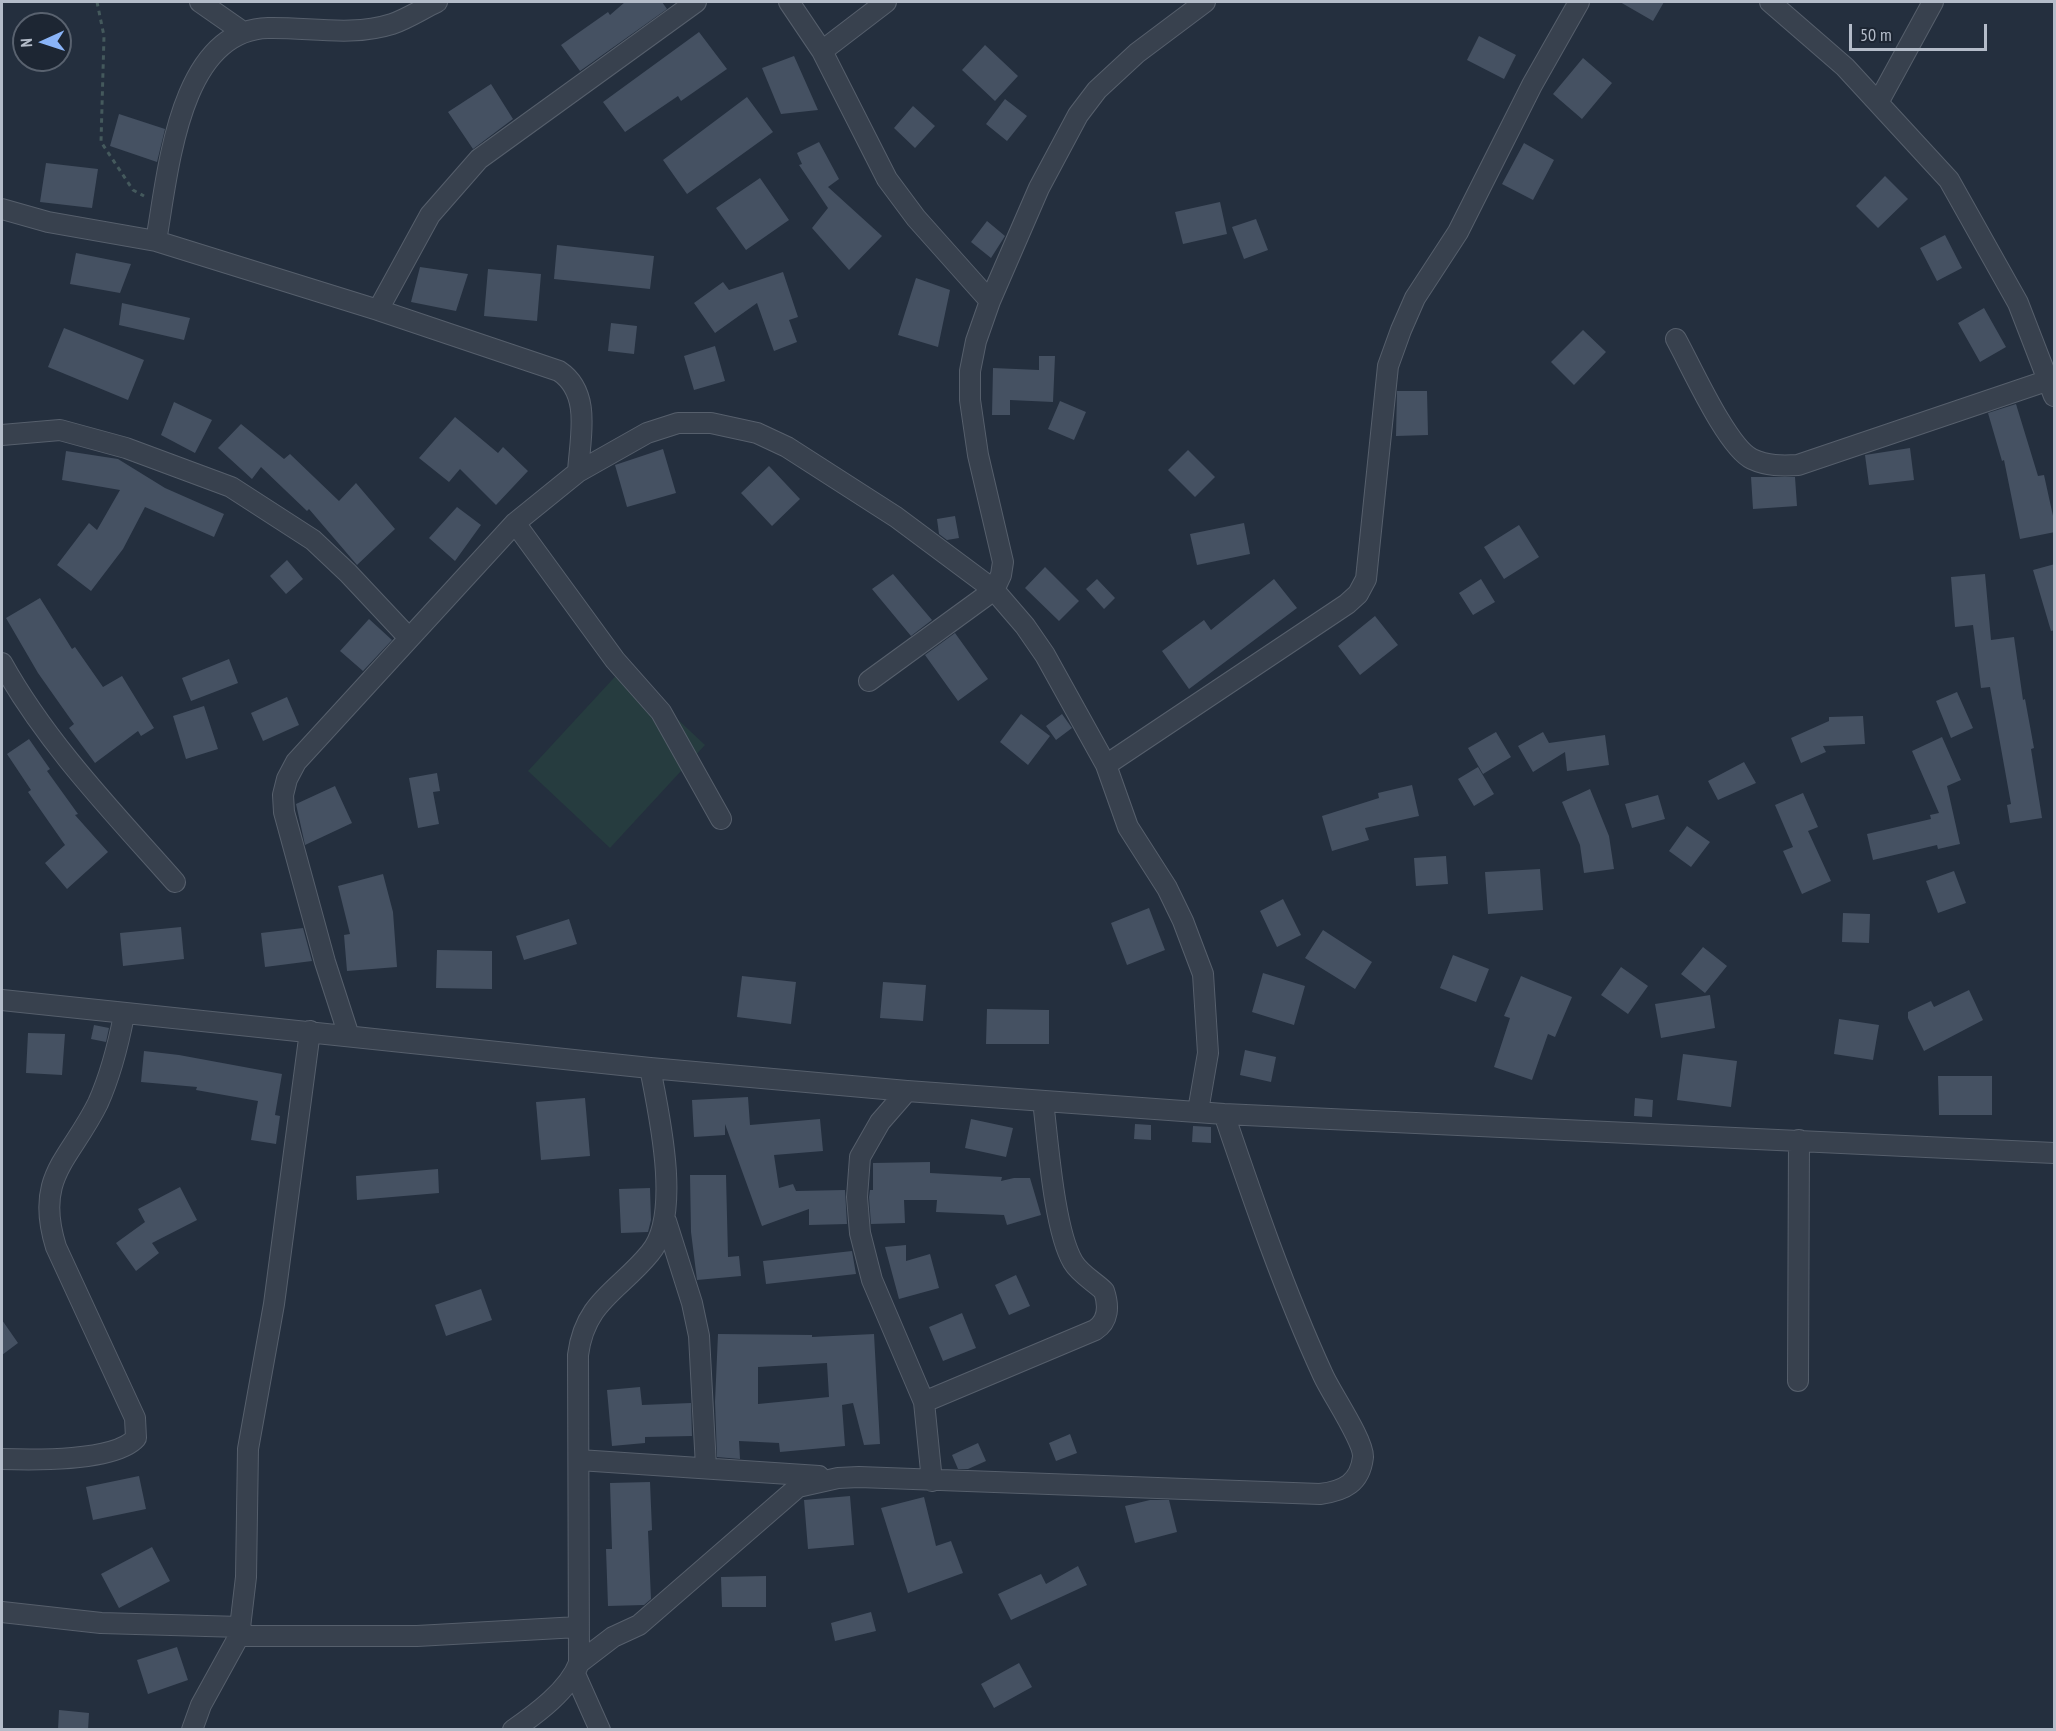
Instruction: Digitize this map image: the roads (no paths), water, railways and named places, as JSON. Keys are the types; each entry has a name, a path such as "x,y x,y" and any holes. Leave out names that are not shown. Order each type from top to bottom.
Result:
{"street":[{"path":"200,2 243,32"},
{"path":"156,241 174,146 189,92 207,60 226,41 243,32 267,28 341,32 373,28 392,24 436,2"},
{"path":"378,310 430,215 479,159 696,2"},
{"path":"789,2 822,51 897,193 990,301"},
{"path":"822,51 886,2"},
{"path":"869,681 994,590 1001,575 1003,562 974,434 970,390 970,370 976,341 990,301 1039,188 1078,115 1097,90 1137,53 1205,2"},
{"path":"1106,765 1347,604 1358,594 1366,579 1371,546 1388,366 1401,330 1415,298 1458,232 1532,85 1579,2"},
{"path":"1676,339 1733,443 1751,459 1775,466 1798,465 2053,384 2018,303 1949,180 1879,101 1845,67 1770,2"},
{"path":"1879,101 1933,2"},
{"path":"2,209 48,222 156,241 378,310 559,371 572,380 579,393 582,408 578,472"},
{"path":"349,1036 325,962 287,827 283,795 287,778 297,762 514,523 578,472 647,432 678,423 711,423 757,433 787,447 896,517 994,590 1025,626 1045,655 1106,765 1128,827 1167,888 1183,921 1203,974 1208,1053 1198,1111"},
{"path":"2,435 60,430 126,448 231,487 313,540 348,573 409,638"},
{"path":"514,523 615,660 661,712 721,819"},
{"path":"2,663 14,686 64,753 175,882"},
{"path":"2,1000 124,1015 310,1031 650,1068 907,1091 1224,1114 2055,1153"},
{"path":"2,1459 68,1459 119,1449 130,1445 136,1438 135,1418 56,1247 48,1222 47,1203 54,1179 96,1106 109,1077 124,1015"},
{"path":"192,1730 201,1705 240,1631 246,1577 248,1449 274,1304 310,1031"},
{"path":"650,1068 663,1144 666,1221 692,1303 699,1336 706,1467"},
{"path":"907,1091 880,1122 860,1157 857,1197 860,1233 872,1280 924,1402 932,1481"},
{"path":"924,1402 1095,1330 1102,1326 1107,1316 1104,1292 1074,1265 1067,1250 1050,1164 1043,1101"},
{"path":"579,1460 706,1467 838,1478 1320,1494 1341,1491 1358,1478 1363,1454 1357,1437 1325,1380 1285,1290 1224,1114"},
{"path":"1798,1381 1799,1140"},
{"path":"600,1730 577,1669 578,1355 585,1322 597,1305 651,1252 666,1221"},
{"path":"513,1730 613,1637 639,1625 798,1487 838,1478"},
{"path":"2,1612 101,1623 240,1631 417,1636 578,1627"}]}
